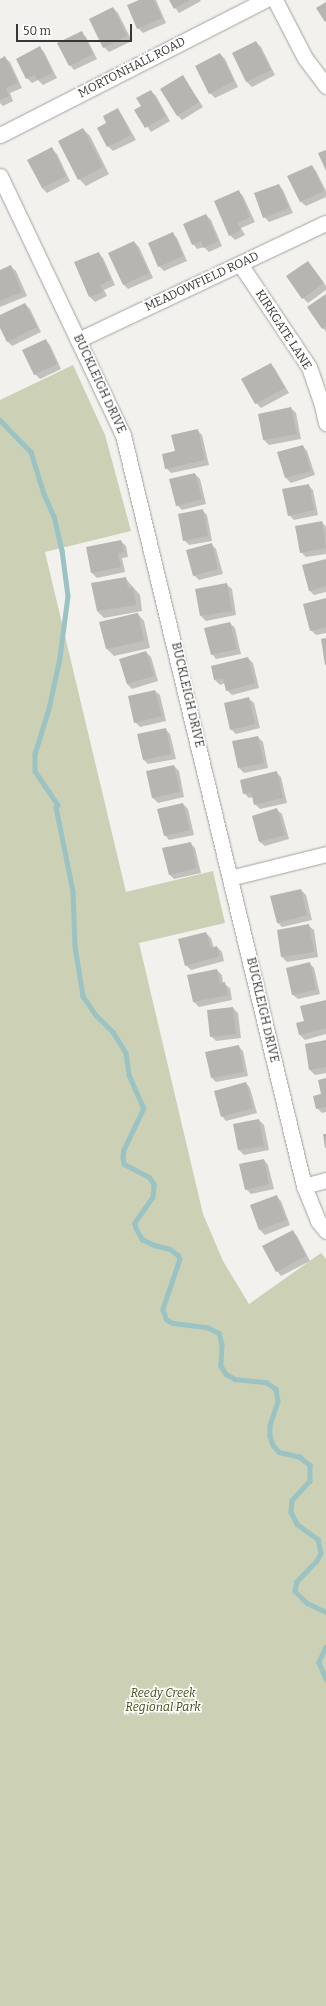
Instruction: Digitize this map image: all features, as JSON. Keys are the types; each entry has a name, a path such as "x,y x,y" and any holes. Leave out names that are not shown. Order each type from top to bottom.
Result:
{"street":[{"name":"MORTONHALL ROAD","path":"0,135 265,0"},
{"path":"275,0 305,58 326,86"},
{"name":"BUCKLEIGH DRIVE","path":"0,176 125,442 304,1186 318,1221 326,1231"},
{"name":"MEADOWFIELD ROAD","path":"78,340 326,223"},
{"name":"KIRKGATE LANE","path":"240,264 309,367 321,401 326,423"},
{"path":"230,878 326,854"},
{"path":"304,1186 326,1180"}],"green space":[{"name":"Reedy Creek Regional Park","path":"73,365 105,435 131,531 45,552 126,892 213,871 225,923 139,943 203,1214 223,1261 249,1304 321,1253 326,1259 326,2006 0,2006 0,400"}],"building":[{"path":"139,0 154,0 162,18 137,29 127,5"},
{"path":"169,0 190,0 174,9"},
{"path":"326,2 326,21 325,22 316,8"},
{"path":"113,7 127,36 103,48 89,19"},
{"path":"82,31 93,54 69,66 57,43"},
{"path":"256,41 271,70 246,82 232,53"},
{"path":"40,46 53,73 38,80 34,75 26,79 16,59"},
{"path":"220,53 234,81 209,94 195,66"},
{"path":"5,56 18,83 6,88 9,96 0,100 0,59"},
{"path":"183,75 199,102 177,116 160,89"},
{"path":"151,90 166,116 145,128 134,110 141,106 136,98"},
{"path":"118,108 131,135 107,147 97,128 106,123 103,116"},
{"path":"83,128 103,167 78,180 58,141"},
{"path":"52,147 66,176 42,188 27,160"},
{"path":"326,150 326,171 318,153"},
{"path":"312,165 324,191 300,202 287,176"},
{"path":"279,184 289,208 263,218 254,193"},
{"path":"239,190 250,217 237,223 241,230 229,236 214,201"},
{"path":"206,214 218,241 203,248 201,241 192,245 183,224"},
{"path":"173,232 183,256 158,267 148,243"},
{"path":"134,241 149,273 123,285 108,253"},
{"path":"99,252 111,280 100,285 103,292 89,297 74,262"},
{"path":"308,261 324,283 302,299 286,276"},
{"path":"11,265 22,292 0,301 0,270"},
{"path":"326,294 326,326 322,329 307,307"},
{"path":"25,303 37,327 7,342 0,328 0,315"},
{"path":"46,339 57,364 34,375 22,350"},
{"path":"271,363 285,388 255,404 241,379"},
{"path":"291,407 297,434 263,440 258,414"},
{"path":"198,429 205,460 165,469 162,454 175,451 171,435"},
{"path":"303,445 311,471 285,478 277,452"},
{"path":"195,473 202,499 176,506 169,479"},
{"path":"309,484 314,510 288,516 282,489"},
{"path":"203,509 208,536 183,541 178,514"},
{"path":"322,521 326,548 300,553 295,526"},
{"path":"121,540 124,552 118,553 121,567 91,573 86,547"},
{"path":"212,543 218,569 193,576 186,550"},
{"path":"326,559 326,586 309,591 302,565"},
{"path":"126,577 128,588 133,587 136,605 97,611 91,583"},
{"path":"227,583 232,611 200,616 195,589"},
{"path":"326,598 326,627 310,631 303,604"},
{"path":"138,613 144,641 106,649 99,622"},
{"path":"230,622 237,649 211,655 204,628"},
{"path":"326,638 326,665 325,665 321,639"},
{"path":"146,651 154,676 127,684 119,659"},
{"path":"248,657 255,683 226,691 223,678 214,680 211,666"},
{"path":"155,690 162,716 134,723 128,696"},
{"path":"249,697 255,724 230,730 224,703"},
{"path":"166,728 171,754 143,760 137,734"},
{"path":"258,736 264,763 238,768 232,741"},
{"path":"174,765 180,792 152,798 146,771"},
{"path":"277,771 283,798 254,805 251,792 243,794 240,780"},
{"path":"183,803 190,830 164,836 157,809"},
{"path":"277,808 285,835 259,842 252,816"},
{"path":"191,842 197,868 169,875 162,848"},
{"path":"301,889 307,915 277,923 270,896"},
{"path":"309,924 314,952 281,957 277,930"},
{"path":"206,932 211,948 217,946 220,956 185,966 178,939"},
{"path":"310,962 316,990 292,995 286,968"},
{"path":"217,969 220,983 225,982 228,995 193,1002 187,975"},
{"path":"326,1000 326,1028 299,1035 296,1023 304,1021 300,1006"},
{"path":"233,1007 236,1034 210,1037 207,1010"},
{"path":"326,1040 326,1067 309,1070 305,1044"},
{"path":"239,1045 244,1072 211,1078 205,1052"},
{"path":"326,1078 326,1107 316,1109 313,1096 321,1094 318,1080"},
{"path":"246,1082 253,1108 221,1117 214,1091"},
{"path":"259,1119 264,1146 238,1150 233,1124"},
{"path":"323,1134 326,1134 326,1148 325,1148"},
{"path":"264,1159 269,1184 245,1190 239,1164"},
{"path":"277,1195 286,1220 259,1230 250,1205"},
{"path":"293,1230 306,1256 276,1272 262,1246"}],"waterway":[{"path":"0,420 31,452 44,494 54,516 62,550 68,596 60,658 49,709 35,754 35,771 58,805 56,807 73,891 75,946 83,996 96,1015 113,1032 126,1053 129,1075 144,1108 124,1150 123,1157 124,1164 149,1177 154,1184 153,1197 135,1223 136,1228 142,1239 154,1245 170,1249 178,1255 180,1259 163,1309 166,1319 173,1323 207,1327 219,1333 222,1344 221,1366 226,1374 235,1379 266,1382 276,1389 278,1401 270,1426 270,1436 273,1445 279,1452 300,1457 310,1465 310,1481 292,1500 291,1512 297,1524 318,1539 321,1553 317,1561 297,1582 295,1591 307,1603 326,1612"},
{"path":"326,1647 319,1662 326,1679"}]}
